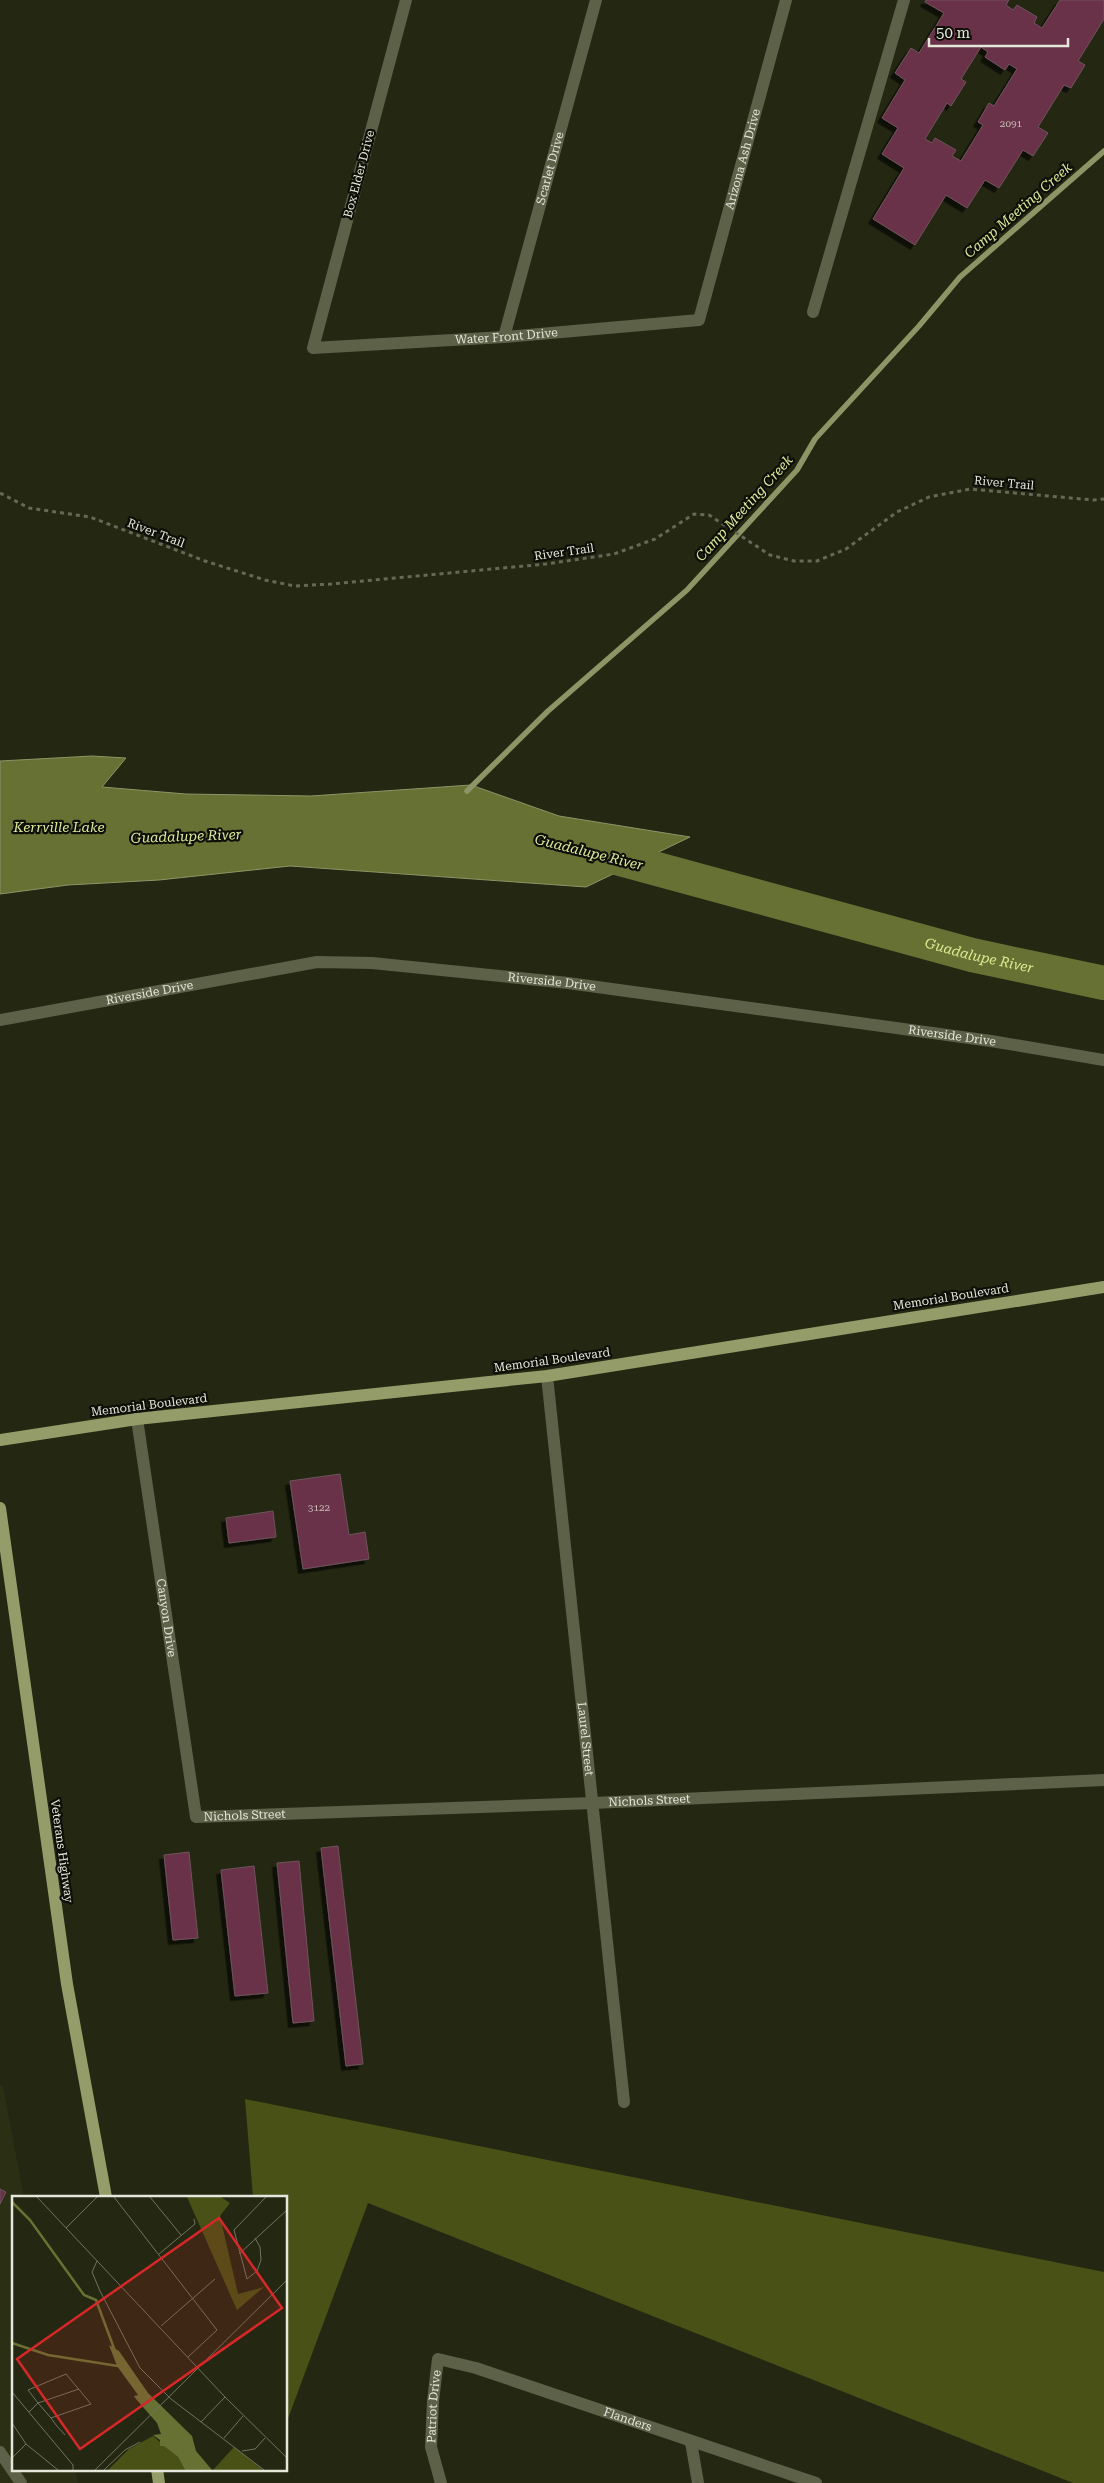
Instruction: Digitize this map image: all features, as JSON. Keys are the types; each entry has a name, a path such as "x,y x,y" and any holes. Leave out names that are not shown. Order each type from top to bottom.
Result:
{"main road":[{"name":"Memorial Boulevard","path":"0,1440 137,1419 547,1376 1104,1287"},
{"name":"Veterans Highway","path":"0,1508 67,1984 106,2196"},
{"path":"157,2470 159,2483"}],"street":[{"name":"Box Elder Drive","path":"312,348 406,0"},
{"name":"Scarlet Drive","path":"504,337 596,0"},
{"name":"Arizona Ash Drive","path":"698,320 786,0"},
{"path":"813,312 904,0"},
{"name":"Water Front Drive","path":"312,348 504,337 698,320"},
{"name":"Riverside Drive","path":"0,1020 317,962 363,962 568,983 991,1041 1104,1060"},
{"name":"Laurel Street","path":"547,1376 624,2102"},
{"name":"Canyon Drive","path":"137,1419 196,1817"},
{"name":"Nichols Street","path":"196,1817 593,1803 1104,1780"},
{"name":"Flanders","path":"438,2359 476,2368 816,2483"},
{"name":"Patriot Drive","path":"438,2359 433,2402 431,2447 441,2483"},
{"path":"691,2442 698,2483"},
{"path":"0,2452 20,2483"}],"path":[{"name":"River Trail","path":"0,494 29,508 90,517 205,561 265,580 295,586 546,564 614,554 655,539 694,514 709,515 770,555 794,560 817,561 846,549 897,512 930,497 970,488 1093,500 1104,499"}],"shaded area":[{"path":"0,2085 3,2086 24,2196 12,2196 12,2470 75,2470 78,2483 0,2483"},
{"path":"245,2099 1104,2272 1104,2483 1073,2483 368,2203 288,2419 288,2196 253,2196"}],"water":[{"name":"Kerrville Lake","path":"92,756 126,758 102,787 186,794 311,796 471,785 559,816 690,837 586,887 290,866 159,880 68,885 0,894 0,761"}],"building":[{"path":"926,0 1009,0 1006,5 1013,10 1017,5 1037,17 1034,23 1042,28 1060,0 1104,0 1104,19 1078,61 1085,65 1071,88 1064,85 1038,127 1048,133 1033,156 1023,150 999,188 985,180 967,208 946,195 915,245 873,219 904,168 882,154 898,128 882,118 905,80 895,73 911,48 919,53 944,13 925,2","holes":["981,47 988,52 985,57 1005,70 1009,64 1017,69 994,106 989,103 978,122 983,125 961,161 952,156 956,150 935,138 932,143 925,139 947,103 951,106 966,82 961,79"]},
{"path":"340,1474 349,1535 365,1532 369,1559 303,1569 290,1481"},
{"path":"273,1511 276,1537 229,1543 226,1518"},
{"path":"338,1846 363,2064 346,2066 321,1848"},
{"path":"189,1852 198,1938 173,1940 164,1855"},
{"path":"299,1861 314,2021 293,2023 277,1863"},
{"path":"254,1866 268,1993 235,1996 221,1870"},
{"path":"0,2189 6,2192 0,2204"}],"waterway":[{"name":"Camp Meeting Creek","path":"467,791 548,711 687,590 797,470 815,439 919,326 960,277 1104,151"},
{"name":"Guadalupe River","path":"591,851 972,955 1104,983"}]}
